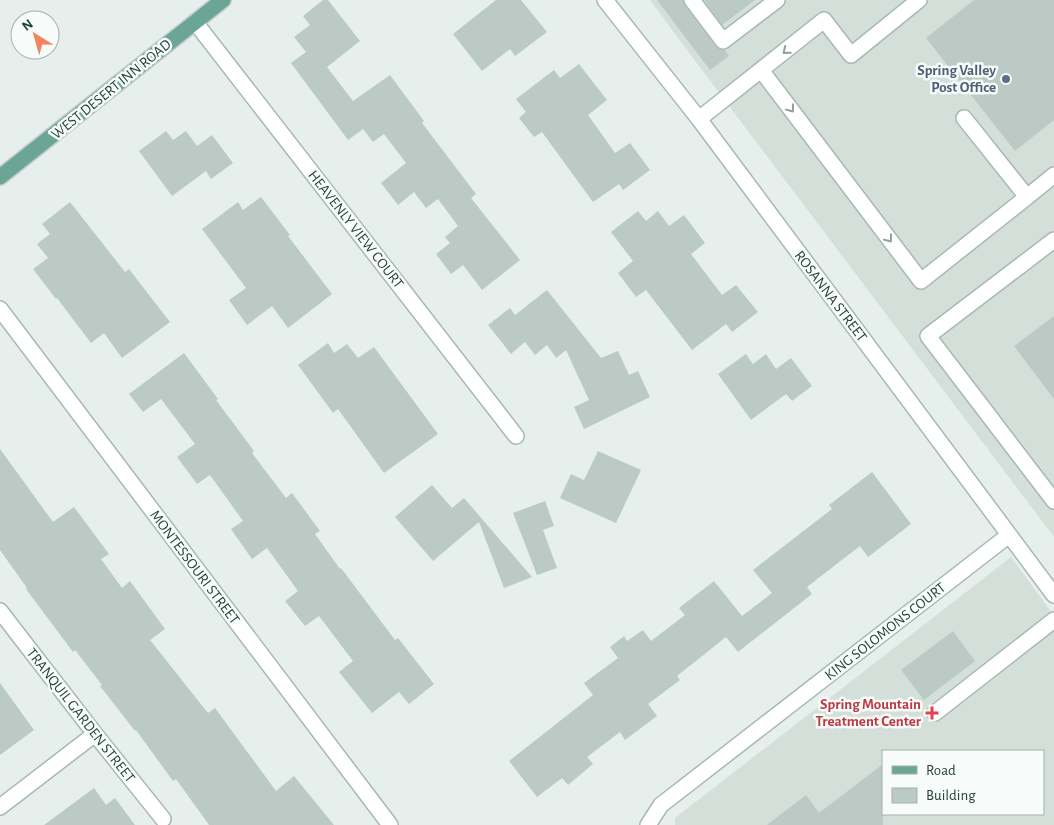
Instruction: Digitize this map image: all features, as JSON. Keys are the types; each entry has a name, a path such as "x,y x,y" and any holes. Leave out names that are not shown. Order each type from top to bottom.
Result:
{"main road":[{"name":"WEST DESERT INN ROAD","path":"0,177 223,0"}],"street":[{"name":"ROSANNA STREET","path":"605,0 699,119 1054,595"},
{"path":"692,0 723,41 770,2"},
{"path":"699,119 824,20 850,55 919,0"},
{"name":"HEAVENLY VIEW COURT","path":"195,22 516,436"},
{"path":"761,70 921,281 1054,176"},
{"path":"964,118 1027,197"},
{"path":"1054,240 928,336 1054,502"},
{"name":"MONTESSOURI STREET","path":"0,309 390,825"},
{"name":"KING SOLOMONS COURT","path":"648,825 661,805 1009,535"},
{"name":"TRANQUIL GARDEN STREET","path":"0,611 163,819"},
{"path":"935,713 1054,620"},
{"path":"0,807 95,734"}],"shaded area":[{"path":"650,0 1054,0 1054,537 696,62"},
{"name":"Spring Mountain Treatment Center","path":"1011,557 1054,616 1054,825 675,825 675,818"}],"building":[{"path":"323,0 328,0 360,41 327,67 353,101 390,75 424,121 422,123 476,194 471,198 520,260 482,290 463,265 451,274 436,254 450,243 445,237 458,226 438,199 426,208 414,192 398,205 381,183 406,163 384,134 373,142 363,129 348,140 291,63 306,52 294,37 310,25 303,16"},
{"path":"496,0 521,0 547,32 515,56 510,49 482,71 453,34"},
{"path":"657,0 683,0 685,6 716,47 720,50 725,50 729,56 710,70"},
{"path":"704,0 755,0 722,25"},
{"name":"Spring Valley Post Office","path":"974,0 1054,0 1054,120 1015,151 926,38"},
{"path":"579,64 607,100 588,115 615,153 630,143 650,170 623,190 619,184 593,202 542,132 534,137 519,118 526,112 516,99 554,70 560,78"},
{"path":"166,131 173,140 186,131 197,146 212,135 233,163 211,179 206,171 172,196 139,151"},
{"path":"261,197 332,294 288,328 272,306 247,325 229,300 246,288 202,229 238,202 243,210"},
{"path":"70,202 125,272 129,269 170,322 122,358 104,333 91,343 33,269 48,258 37,244 50,234 42,224"},
{"path":"638,211 646,221 658,211 669,226 684,215 705,243 691,254 722,295 736,285 758,312 732,332 726,324 692,350 646,290 636,297 618,273 633,261 611,232"},
{"path":"547,290 601,358 618,351 629,375 638,371 650,397 584,429 574,407 589,400 566,350 556,358 547,345 535,355 525,342 511,354 488,325 510,308 515,315"},
{"path":"1054,316 1054,399 1014,346"},
{"path":"328,343 334,353 347,344 358,358 374,347 438,434 384,473 338,409 333,413 298,365"},
{"path":"184,353 254,451 252,453 286,498 292,493 320,531 315,534 340,569 395,640 398,638 434,684 409,704 399,692 372,713 339,672 353,661 319,616 305,626 285,601 298,591 267,548 252,559 231,529 243,521 210,475 197,484 177,457 195,444 161,399 143,412 129,394"},
{"path":"746,354 753,364 766,354 776,369 791,358 812,386 792,401 786,394 751,420 718,374"},
{"path":"0,449 53,522 74,507 109,554 101,559 122,588 130,581 165,629 150,640 208,713 215,708 276,791 294,776 334,825 209,825 176,779 173,781 136,730 100,686 102,685 75,650 73,652 26,589 0,550"},
{"path":"598,451 641,470 616,523 560,498 571,474 584,480"},
{"path":"872,472 911,524 868,557 860,546 807,587 812,594 738,652 726,637 677,676 680,680 648,704 657,716 625,740 620,732 587,757 593,764 568,785 562,778 537,797 509,761 593,695 584,683 618,658 610,647 624,636 627,641 643,630 651,641 685,615 679,608 714,581 742,616 772,593 753,570 832,509 829,505"},
{"path":"432,485 452,508 464,498 532,577 504,588 479,522 433,561 395,517"},
{"path":"545,501 554,526 543,530 557,568 537,575 513,513"},
{"path":"953,631 975,661 924,700 901,670"},
{"path":"0,683 34,730 0,755"},
{"path":"882,765 883,825 767,825 806,795 819,813"},
{"path":"94,788 106,805 115,798 135,825 44,825"}],"place":[{"name":"Spring Valley Post Office","path":"1006,79"},
{"name":"Spring Mountain Treatment Center","path":"932,713"}]}
